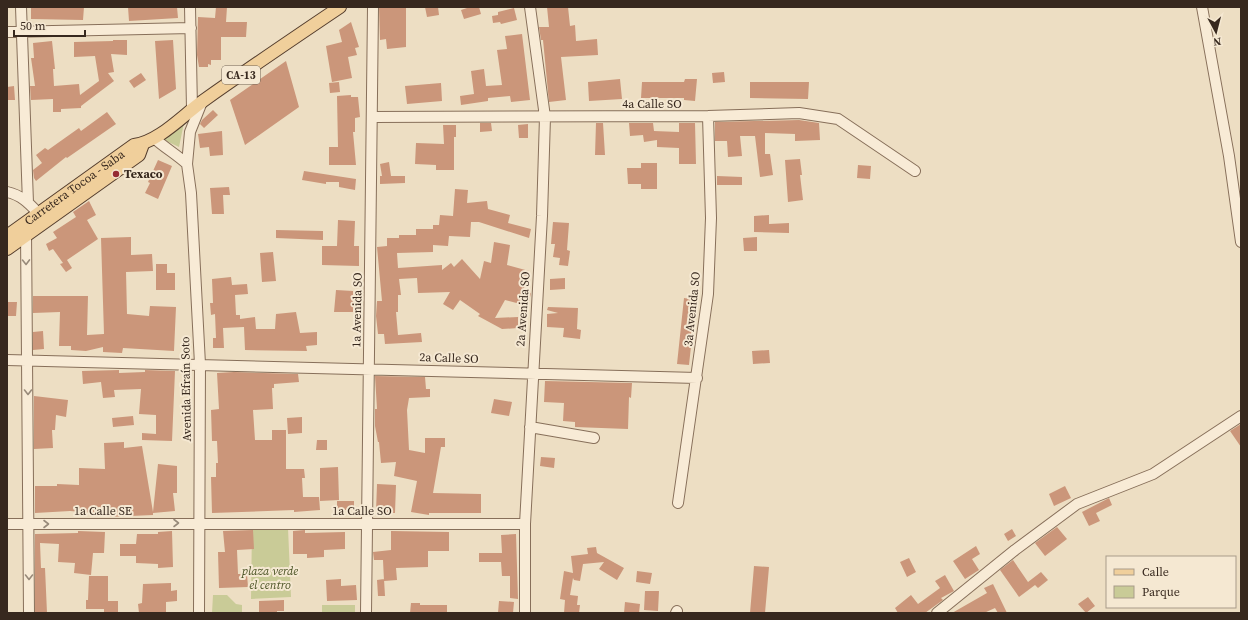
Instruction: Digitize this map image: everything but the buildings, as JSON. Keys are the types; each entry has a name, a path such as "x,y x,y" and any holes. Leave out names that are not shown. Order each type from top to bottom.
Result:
{"main road":[{"name":"Carretera Tocoa - Saba","path":"7,249 138,155 148,141 203,101 340,7"},
{"name":"Carretera Tocoa - Saba","path":"7,236 134,145 148,141"}],"street":[{"path":"21,7 28,203"},
{"path":"190,7 192,109"},
{"name":"1a Avenida SO","path":"366,613 373,7"},
{"name":"2a Avenida SO","path":"525,613 525,524 532,373 542,216 545,117 530,7"},
{"path":"1202,7 1229,156 1241,242"},
{"path":"7,32 191,28"},
{"name":"Avenida Efraín Soto","path":"199,613 200,364 191,194 187,164 190,132 203,101"},
{"name":"4a Calle SO","path":"372,117 708,116 799,113 838,119 915,172"},
{"name":"3a Avenida SO","path":"678,503 708,294 711,218 708,116"},
{"path":"148,141 161,145 175,153 187,164"},
{"path":"7,192 15,194 28,203 38,213"},
{"path":"26,223 29,613"},
{"name":"2a Calle SO","path":"7,360 697,378"},
{"path":"937,613 1015,550 1077,504 1153,474 1241,416"},
{"path":"530,427 594,438"},
{"name":"1a Calle SE","path":"7,524 200,523"},
{"name":"1a Calle SO","path":"200,523 525,524"}],"green space":[{"path":"185,118 179,147 162,139"},
{"name":"plaza verde el centro","path":"252,526 288,528 291,597 251,599"},
{"path":"213,595 227,595 236,604 242,605 242,613 212,613"},
{"path":"322,605 355,605 355,613 322,613"}],"place":[{"name":"Texaco","path":"116,174"}]}
